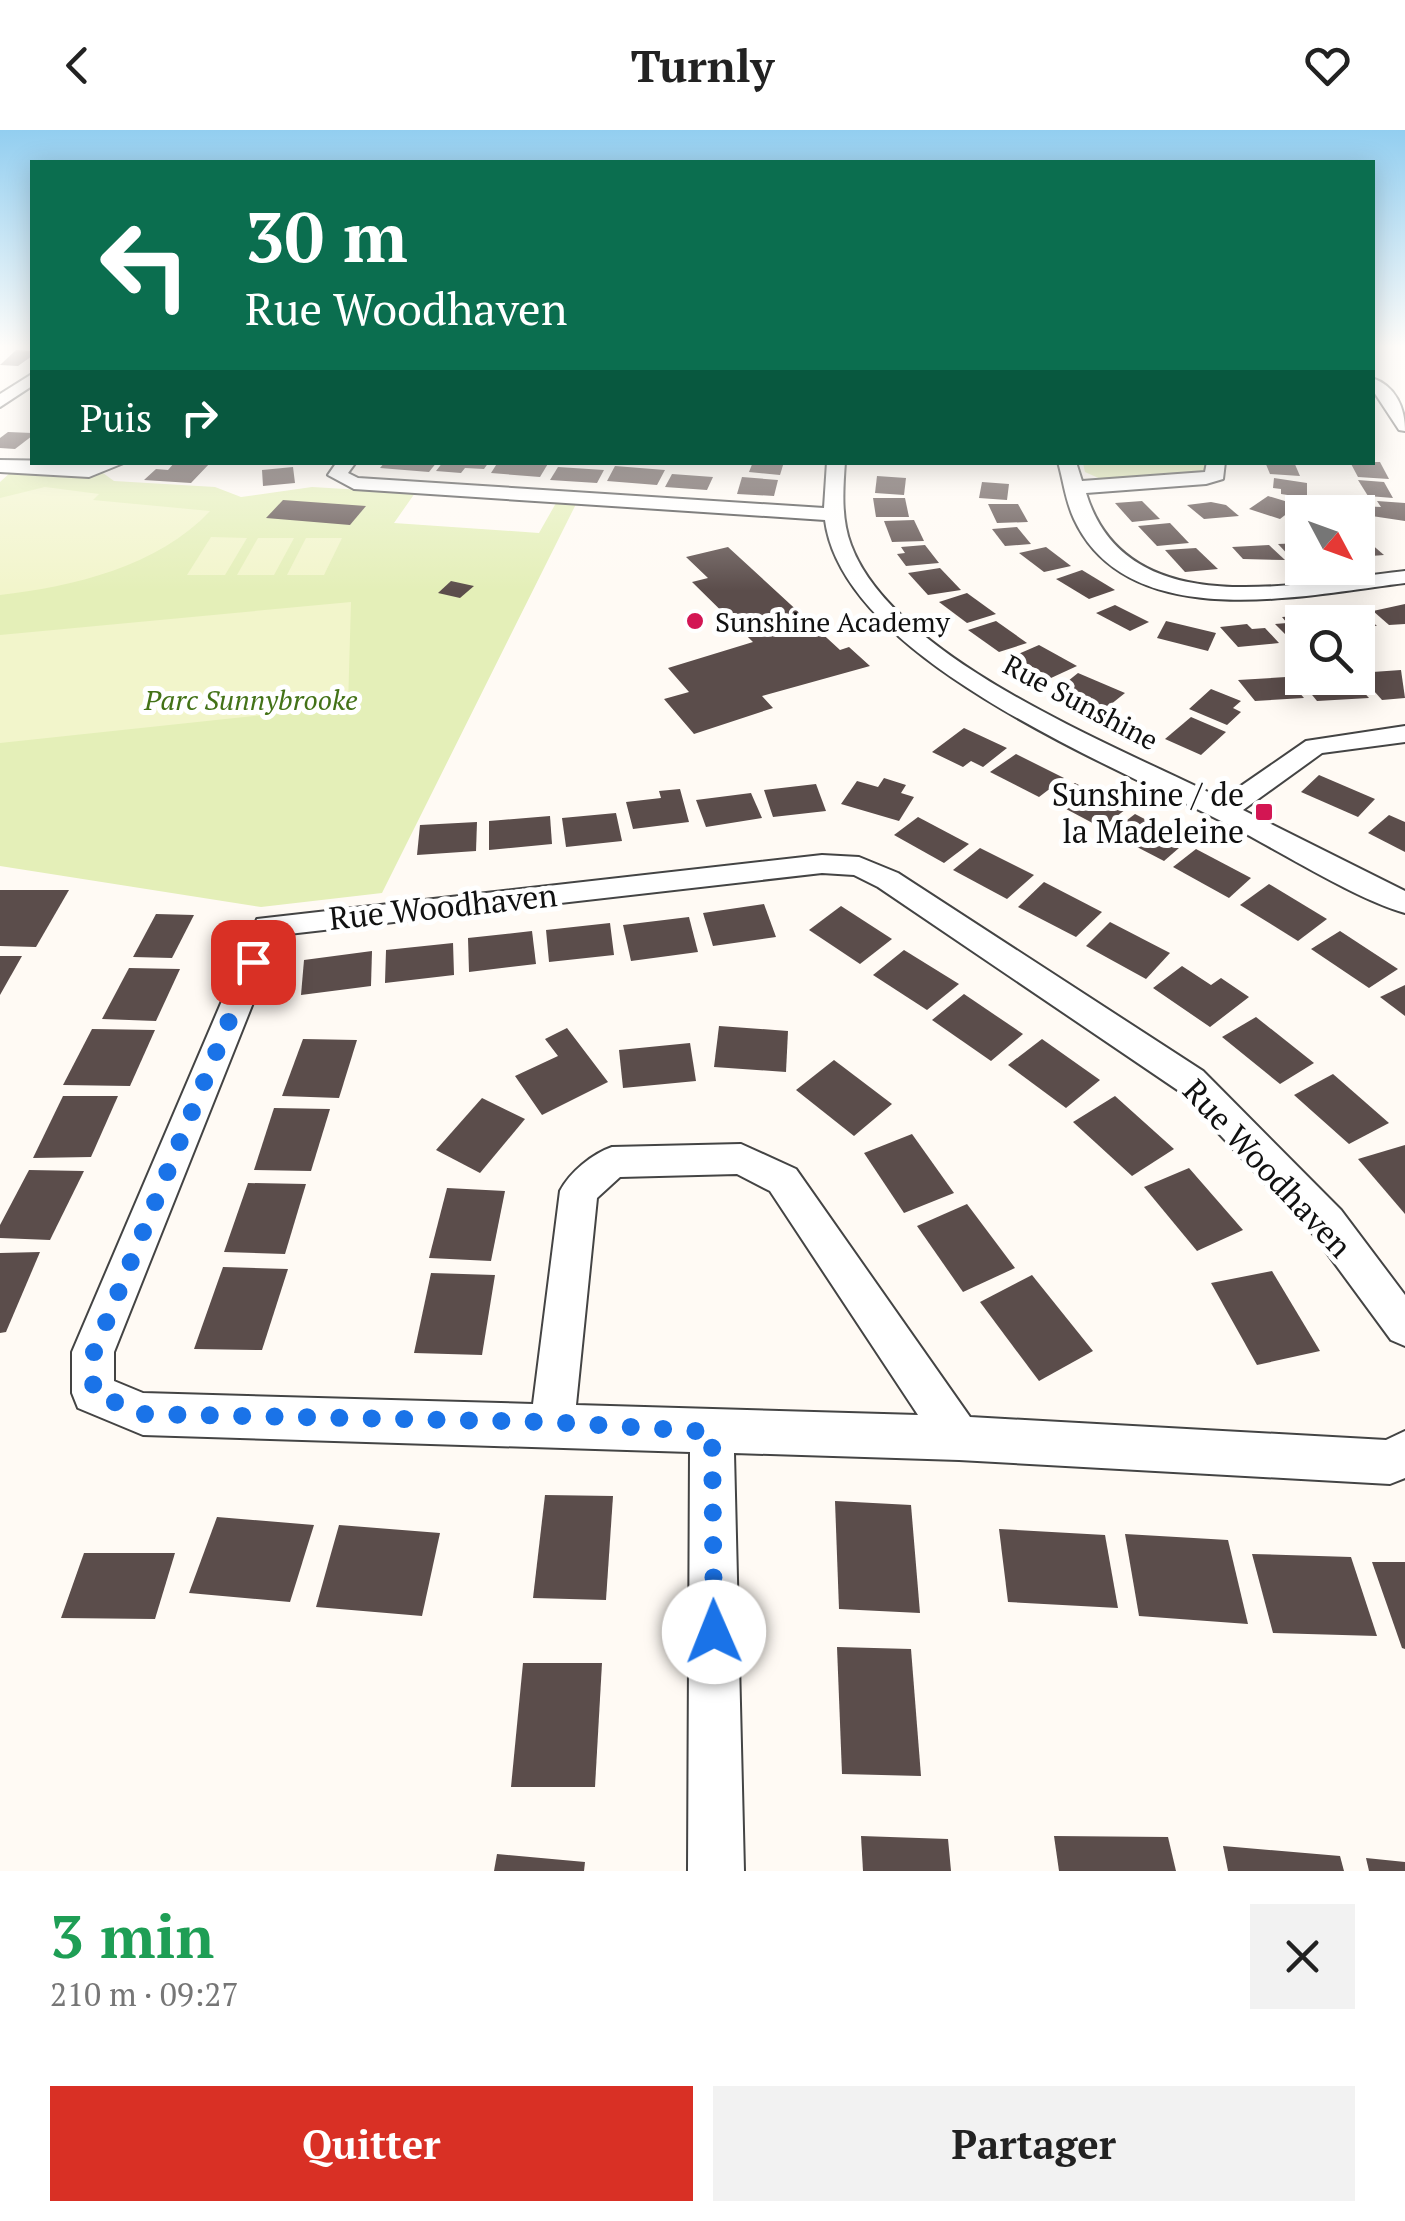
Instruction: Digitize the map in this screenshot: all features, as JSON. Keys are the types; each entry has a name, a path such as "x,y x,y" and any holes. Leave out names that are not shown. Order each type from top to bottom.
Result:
{"street":[{"path":"0,466 90,471 108,465"},
{"name":"Rue Sunshine","path":"836,465 830,514 840,545 866,589 935,655 1071,733 1405,904"},
{"path":"1067,465 1071,488 1085,525 1132,573 1158,586 1201,595 1405,576"},
{"path":"1071,488 1206,478 1216,475 1216,465"},
{"path":"350,472 830,514"},
{"path":"1224,811 1315,746 1405,734"},
{"name":"Rue Woodhaven","path":"1405,1327 1328,1222 1191,1081 888,880 859,866 822,864 268,926 94,1352 93,1393 143,1414 552,1422 712,1432 959,1438 1390,1462 1405,1453"},
{"path":"552,1422 580,1191 612,1162 742,1158 783,1180 959,1438"},
{"path":"712,1432 716,1871"}],"green space":[{"path":"1083,465 1206,465 1205,471 1194,474 1103,480 1085,472"},
{"name":"Parc Sunnybrooke","path":"12,471 103,473 114,481 215,487 241,497 312,487 415,493 394,523 539,533 556,503 576,504 382,893 261,907 0,866 0,482"},
{"path":"45,487 99,494 93,500 210,511 166,546 113,571 0,595 0,498"},
{"path":"211,537 247,538 225,575 187,575"},
{"path":"258,538 294,538 274,575 237,575"},
{"path":"306,538 342,538 324,575 287,575"},
{"path":"351,602 348,706 0,743 0,635"}],"building":[{"path":"8,432 30,433 30,438 15,449 0,448 0,438"},
{"path":"1380,462 1389,479 1358,477 1352,465"},
{"path":"172,465 208,465 191,483 144,480 156,469 168,470"},
{"path":"382,465 435,465 429,472 380,468"},
{"path":"441,465 487,465 484,469 465,468 461,473 436,471"},
{"path":"496,465 547,465 540,477 491,473"},
{"path":"752,465 783,465 780,475 749,472"},
{"path":"1266,465 1295,465 1300,476 1270,474"},
{"path":"615,466 665,470 657,485 607,481"},
{"path":"293,467 295,483 263,486 262,470"},
{"path":"558,467 604,470 597,483 550,480"},
{"path":"672,474 713,477 707,490 665,487"},
{"path":"877,476 906,478 904,495 875,493"},
{"path":"742,477 778,480 774,496 737,494"},
{"path":"1274,478 1307,483 1307,495 1281,494 1281,489 1273,488"},
{"path":"1358,480 1384,482 1393,498 1375,495 1367,495"},
{"path":"982,482 1009,484 1007,500 979,498"},
{"path":"1268,496 1285,501 1285,515 1280,519 1249,509"},
{"path":"873,498 905,498 909,517 876,517"},
{"path":"283,500 366,506 350,525 266,518"},
{"path":"1142,501 1160,519 1132,522 1115,503"},
{"path":"1377,501 1405,503 1405,521 1375,516 1375,507 1381,507"},
{"path":"988,504 1018,504 1028,522 997,523"},
{"path":"1187,505 1226,505 1239,516 1204,519"},
{"path":"914,520 924,541 892,542 884,521"},
{"path":"1170,523 1189,543 1157,546 1138,526"},
{"path":"1017,527 1031,544 1005,546 992,529"},
{"path":"925,545 939,563 906,566 897,554 905,553 901,547"},
{"path":"1269,545 1285,560 1243,559 1232,547"},
{"path":"728,547 840,650 849,647 870,666 762,696 773,708 694,734 664,699 689,692 668,668 753,642 692,582 708,578 686,557"},
{"path":"1046,547 1071,566 1044,572 1019,553"},
{"path":"1196,548 1218,569 1185,572 1165,550"},
{"path":"940,568 961,590 928,595 908,573"},
{"path":"1082,570 1115,590 1089,599 1056,579"},
{"path":"451,581 474,586 460,598 438,593"},
{"path":"967,593 996,614 967,623 939,602"},
{"path":"1405,604 1405,624 1389,625 1375,611"},
{"path":"1115,605 1149,622 1130,631 1096,613"},
{"path":"996,621 1027,643 999,652 968,630"},
{"path":"1166,621 1216,633 1208,651 1157,638"},
{"path":"1247,624 1252,629 1265,628 1279,643 1238,647 1220,627"},
{"path":"1039,645 1077,666 1051,678 1014,656"},
{"path":"1401,670 1405,698 1382,700 1375,692 1375,672"},
{"path":"1078,673 1125,693 1105,709 1058,689"},
{"path":"1285,677 1285,695 1304,698 1255,701 1238,680"},
{"path":"1211,689 1241,701 1233,708 1241,712 1227,725 1189,709"},
{"path":"1312,695 1369,698 1317,701"},
{"path":"1191,717 1226,732 1201,755 1165,739"},
{"path":"964,728 1007,748 983,767 971,761 963,767 932,752"},
{"path":"1016,754 1064,778 1039,797 990,772"},
{"path":"1319,775 1375,799 1358,817 1301,792"},
{"path":"884,778 906,785 901,793 914,797 899,821 841,804 857,781 878,787"},
{"path":"1075,783 1126,809 1102,828 1051,801"},
{"path":"816,784 826,811 773,817 764,790"},
{"path":"680,789 689,822 633,829 626,802 661,798 659,791"},
{"path":"751,793 762,818 706,827 696,800"},
{"path":"616,813 622,841 566,847 562,818"},
{"path":"1135,814 1187,841 1164,861 1110,833"},
{"path":"1389,815 1405,822 1405,852 1368,833"},
{"path":"550,816 552,844 489,850 489,821"},
{"path":"918,817 969,844 944,863 894,835"},
{"path":"477,822 476,851 417,855 420,825"},
{"path":"980,848 1034,875 1007,899 953,870"},
{"path":"1196,849 1251,878 1229,898 1173,867"},
{"path":"1044,882 1102,912 1076,937 1018,907"},
{"path":"1269,884 1327,919 1298,941 1240,905"},
{"path":"0,890 69,890 36,947 0,946"},
{"path":"764,904 776,937 713,946 703,913"},
{"path":"841,906 892,939 860,964 809,930"},
{"path":"156,914 194,915 172,958 133,957"},
{"path":"689,917 698,952 631,961 623,925"},
{"path":"1110,922 1170,953 1146,979 1086,946"},
{"path":"610,923 614,955 549,962 546,930"},
{"path":"532,931 536,964 469,972 468,938"},
{"path":"1340,931 1398,969 1369,988 1311,949"},
{"path":"453,943 454,975 385,983 386,950"},
{"path":"904,950 959,984 927,1010 873,975"},
{"path":"372,951 371,986 301,995 304,960"},
{"path":"0,956 22,956 0,995"},
{"path":"1182,966 1211,985 1221,978 1249,997 1210,1027 1153,988"},
{"path":"129,968 180,969 156,1021 102,1019"},
{"path":"1405,985 1405,1016 1380,997"},
{"path":"964,994 1023,1034 991,1061 932,1020"},
{"path":"1256,1017 1314,1063 1280,1084 1222,1037"},
{"path":"719,1026 788,1031 786,1072 714,1067"},
{"path":"567,1028 608,1082 542,1115 515,1076 558,1056 545,1039"},
{"path":"92,1029 155,1030 130,1086 63,1085"},
{"path":"303,1039 357,1040 339,1098 282,1096"},
{"path":"1042,1039 1100,1080 1066,1108 1008,1065"},
{"path":"690,1043 696,1081 623,1088 619,1050"},
{"path":"834,1060 892,1104 854,1136 796,1090"},
{"path":"1333,1074 1389,1123 1349,1144 1294,1095"},
{"path":"63,1096 118,1096 91,1157 33,1158"},
{"path":"1115,1096 1174,1149 1132,1176 1073,1122"},
{"path":"482,1098 525,1119 480,1173 436,1150"},
{"path":"274,1108 330,1109 311,1171 254,1170"},
{"path":"912,1134 954,1193 904,1213 864,1153"},
{"path":"1405,1145 1405,1214 1358,1159"},
{"path":"1189,1168 1243,1230 1197,1251 1144,1187"},
{"path":"29,1170 84,1171 50,1240 0,1238 0,1225"},
{"path":"248,1183 306,1184 285,1254 224,1252"},
{"path":"447,1188 505,1191 491,1261 429,1258"},
{"path":"967,1204 1015,1268 963,1292 917,1226"},
{"path":"40,1252 6,1332 0,1333 0,1253"},
{"path":"223,1267 288,1269 262,1350 194,1349"},
{"path":"1272,1271 1320,1351 1257,1365 1211,1283"},
{"path":"431,1273 495,1275 482,1355 414,1353"},
{"path":"1032,1275 1093,1351 1039,1381 980,1302"},
{"path":"545,1495 613,1496 606,1600 533,1598"},
{"path":"835,1501 911,1505 920,1613 839,1609"},
{"path":"217,1517 314,1525 290,1602 189,1593"},
{"path":"339,1525 440,1533 422,1616 316,1607"},
{"path":"999,1529 1105,1535 1118,1608 1008,1602"},
{"path":"1125,1534 1228,1540 1248,1624 1139,1616"},
{"path":"84,1553 175,1553 155,1619 61,1618"},
{"path":"1252,1554 1351,1557 1377,1636 1273,1633"},
{"path":"1372,1562 1405,1562 1405,1649 1402,1648"},
{"path":"837,1647 911,1649 921,1776 842,1774"},
{"path":"523,1663 602,1663 595,1787 511,1787"},
{"path":"861,1836 948,1839 951,1871 863,1871"},
{"path":"1054,1836 1168,1837 1176,1871 1059,1871"},
{"path":"1223,1846 1340,1856 1344,1871 1228,1871"},
{"path":"497,1854 585,1862 584,1871 494,1871"},
{"path":"1366,1858 1405,1862 1405,1871 1369,1871"}],"place":[{"name":"Sunshine Academy","path":"695,621"},
{"name":"Sunshine / de la Madeleine","path":"1264,812"}],"route":[{"path":"253,962 94,1352 93,1393 143,1414 552,1422 712,1432 714,1632"}]}
